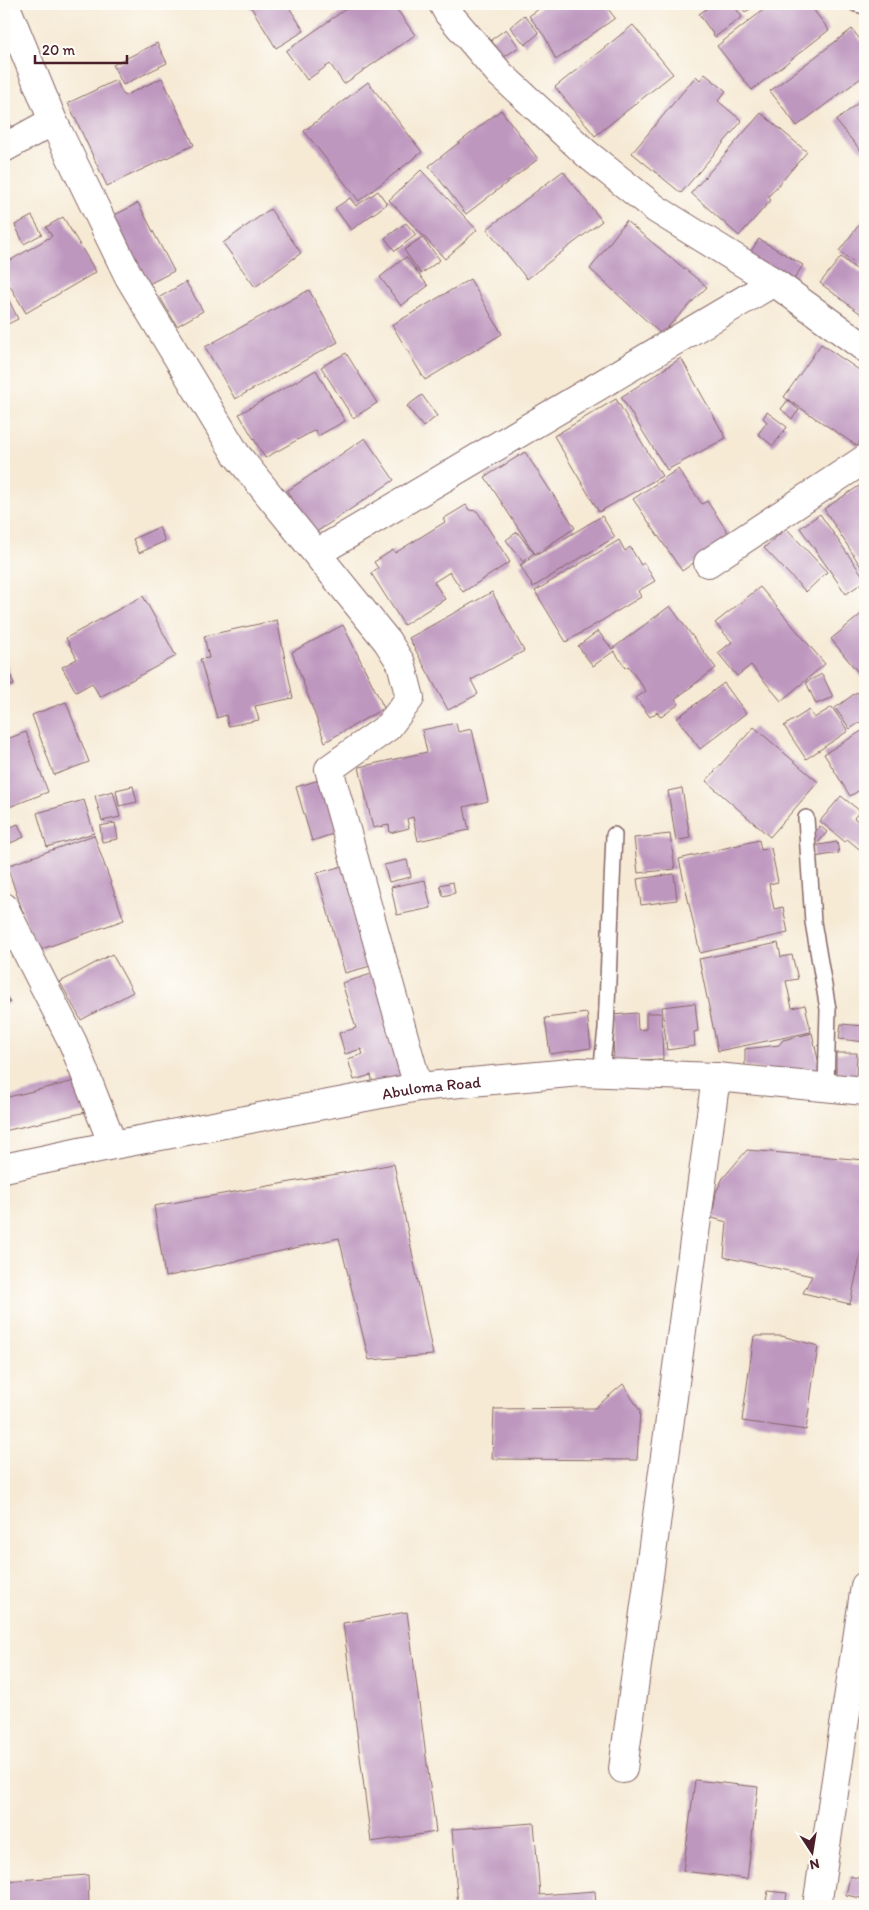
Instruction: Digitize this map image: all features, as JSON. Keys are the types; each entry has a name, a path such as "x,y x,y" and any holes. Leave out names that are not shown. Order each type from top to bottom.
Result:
{"street":[{"path":"5,4 54,121 129,277 236,454 387,640 402,663 410,698 388,727 329,768 418,1087"},
{"path":"442,4 500,74 587,154 656,209 774,282 865,348"},
{"path":"4,148 54,121"},
{"path":"316,553 774,282"},
{"path":"708,564 865,458"},
{"path":"4,908 73,1043 113,1145"},
{"name":"Abuloma Road","path":"4,1168 113,1145 418,1087 580,1072 716,1077 798,1083 826,1088 865,1091"},
{"path":"623,1768 716,1077"},
{"path":"817,1906 858,1687 865,1586"}],"lane":[{"path":"856,4 865,6"},
{"path":"806,818 813,922 828,1009 826,1088"},
{"path":"601,1072 606,1019 614,835"}],"building":[{"path":"249,4 287,4 304,31 276,48"},
{"path":"353,4 393,4 415,35 344,84 330,64 307,80 286,51"},
{"path":"546,4 604,4 615,18 556,60 545,37 529,16"},
{"path":"713,4 733,4 742,17 715,37 699,14"},
{"path":"739,4 757,4 745,12"},
{"path":"771,4 809,4 829,30 752,90 717,46"},
{"path":"524,15 539,33 525,45 510,27"},
{"path":"633,25 673,74 595,136 555,87"},
{"path":"506,29 519,47 504,57 491,40"},
{"path":"852,29 865,46 865,75 797,126 770,91"},
{"path":"157,43 167,63 123,85 113,65"},
{"path":"705,74 726,91 718,101 742,121 681,193 632,153 696,76 700,80"},
{"path":"162,78 194,145 107,186 68,103 116,80 124,96"},
{"path":"368,82 422,152 359,201 304,131"},
{"path":"865,97 865,149 862,152 836,121"},
{"path":"4,109 12,128 4,132"},
{"path":"501,110 538,159 466,214 429,166"},
{"path":"761,113 807,152 768,197 771,200 739,236 691,193"},
{"path":"421,170 477,230 445,259 389,200"},
{"path":"563,171 602,221 527,279 487,229"},
{"path":"378,191 387,204 351,230 335,208 350,198 356,206"},
{"path":"138,203 174,271 145,286 109,218"},
{"path":"270,209 301,253 255,287 223,243"},
{"path":"4,215 10,225 4,229"},
{"path":"32,216 42,234 24,244 15,225"},
{"path":"63,217 96,272 26,313 4,276 4,264 52,236 46,227"},
{"path":"865,217 865,258 859,267 839,251"},
{"path":"626,221 707,287 661,334 590,269"},
{"path":"406,223 416,235 395,251 385,238"},
{"path":"422,237 440,260 421,274 404,250"},
{"path":"759,239 803,265 791,284 747,257"},
{"path":"406,257 428,286 401,306 380,277"},
{"path":"841,257 865,276 865,317 820,283"},
{"path":"470,279 502,334 425,380 392,325"},
{"path":"186,282 203,311 177,326 160,297"},
{"path":"4,290 18,319 4,326"},
{"path":"309,290 338,342 235,399 205,347"},
{"path":"821,344 865,374 865,434 857,446 784,397"},
{"path":"346,353 377,403 353,418 321,367"},
{"path":"681,358 726,438 667,470 621,397"},
{"path":"316,370 345,421 318,436 315,430 265,458 239,414"},
{"path":"422,395 437,416 423,427 407,406"},
{"path":"616,399 662,476 599,512 554,436"},
{"path":"788,400 799,410 792,419 781,409"},
{"path":"767,412 787,427 773,446 758,434 767,422 763,418"},
{"path":"365,438 394,480 315,533 287,491"},
{"path":"525,452 575,528 535,554 485,477"},
{"path":"678,469 702,504 707,501 731,537 682,571 633,499"},
{"path":"865,482 865,573 824,509"},
{"path":"466,505 469,510 477,511 510,562 463,592 450,572 434,582 445,599 404,625 371,573 378,568 374,562 393,550 395,553 445,522 443,519"},
{"path":"820,514 865,579 865,581 846,594 800,528"},
{"path":"602,516 615,537 533,587 520,565"},
{"path":"159,527 165,541 139,553 133,539"},
{"path":"786,528 827,572 806,592 764,548"},
{"path":"517,532 534,553 523,562 506,540"},
{"path":"619,540 625,551 630,547 641,565 644,563 655,581 638,591 641,597 566,642 535,591"},
{"path":"760,587 825,664 781,701 751,665 737,676 718,653 732,642 715,623"},
{"path":"492,592 524,651 471,680 478,694 448,710 409,638"},
{"path":"143,596 176,656 100,697 92,683 76,692 62,667 77,659 66,638"},
{"path":"670,606 716,668 675,699 679,704 661,717 657,712 650,717 636,698 646,691 628,666 626,668 614,651 593,666 578,646 598,631 612,649"},
{"path":"865,611 865,681 831,639"},
{"path":"277,620 293,698 255,706 259,720 228,726 226,715 217,718 200,659 209,658 204,636"},
{"path":"343,625 384,708 325,742 292,652"},
{"path":"4,656 14,685 4,688"},
{"path":"822,674 833,697 816,704 806,682"},
{"path":"724,683 746,713 700,749 677,718"},
{"path":"857,692 865,704 865,719 850,729 835,708"},
{"path":"66,702 89,762 54,775 32,715"},
{"path":"832,707 848,731 806,759 784,726 809,710 814,718"},
{"path":"456,723 458,732 472,729 488,801 464,807 469,830 418,841 413,817 407,819 409,828 390,833 389,825 373,828 359,767 427,752 422,730"},
{"path":"754,727 818,782 770,837 706,781"},
{"path":"865,729 865,787 850,796 824,754"},
{"path":"26,732 48,792 4,809 4,740"},
{"path":"326,778 342,831 312,841 296,787"},
{"path":"133,786 137,802 119,806 116,790"},
{"path":"682,788 690,838 676,841 668,791"},
{"path":"113,791 120,817 102,821 95,796"},
{"path":"841,796 860,811 854,818 865,827 865,849 863,852 847,839 845,842 820,821"},
{"path":"84,800 94,833 47,847 37,813"},
{"path":"115,823 118,839 102,842 100,826"},
{"path":"18,824 24,837 4,846 4,830"},
{"path":"820,826 827,832 817,844 810,839"},
{"path":"670,834 675,869 638,873 634,838"},
{"path":"94,835 124,920 36,951 7,866"},
{"path":"759,840 761,850 771,848 778,882 769,884 774,909 783,907 788,933 700,953 679,859"},
{"path":"837,842 839,853 814,857 813,846"},
{"path":"407,860 411,877 389,882 384,865"},
{"path":"350,864 378,964 345,973 317,873"},
{"path":"674,874 677,900 641,905 637,879"},
{"path":"425,880 431,908 397,915 391,887"},
{"path":"453,882 455,893 443,896 440,885"},
{"path":"778,943 781,957 792,955 798,979 786,981 792,1008 805,1005 811,1032 718,1051 699,959"},
{"path":"112,954 133,992 81,1020 60,982"},
{"path":"378,972 409,1077 374,1088 371,1075 354,1080 348,1059 363,1054 361,1049 345,1054 339,1033 356,1028 342,983"},
{"path":"4,990 10,1003 4,1006"},
{"path":"695,1003 698,1031 694,1032 695,1046 667,1050 662,1007"},
{"path":"587,1013 591,1048 550,1054 545,1018"},
{"path":"637,1013 638,1030 646,1029 646,1013 661,1013 663,1059 614,1061 612,1015"},
{"path":"841,1024 865,1026 865,1042 839,1039"},
{"path":"812,1033 821,1073 798,1077 745,1066 745,1049 779,1045 783,1040"},
{"path":"865,1050 865,1075 860,1074"},
{"path":"836,1053 857,1053 856,1077 836,1076"},
{"path":"79,1080 86,1112 4,1131 4,1098"},
{"path":"747,1150 865,1160 865,1235 850,1304 803,1293 812,1276 724,1257 727,1222 712,1218 716,1192 723,1178"},
{"path":"394,1164 433,1355 369,1360 339,1238 165,1277 154,1206"},
{"path":"754,1336 782,1336 818,1346 806,1430 742,1421"},
{"path":"623,1384 640,1411 637,1460 492,1459 494,1409 595,1408"},
{"path":"407,1612 436,1832 371,1842 343,1623"},
{"path":"695,1780 758,1787 747,1879 683,1871"},
{"path":"534,1823 540,1895 595,1891 596,1906 458,1906 452,1829"},
{"path":"88,1875 89,1906 4,1906 4,1881"},
{"path":"850,1876 865,1880 865,1899 846,1895"},
{"path":"768,1891 787,1893 785,1906 765,1906"}]}
